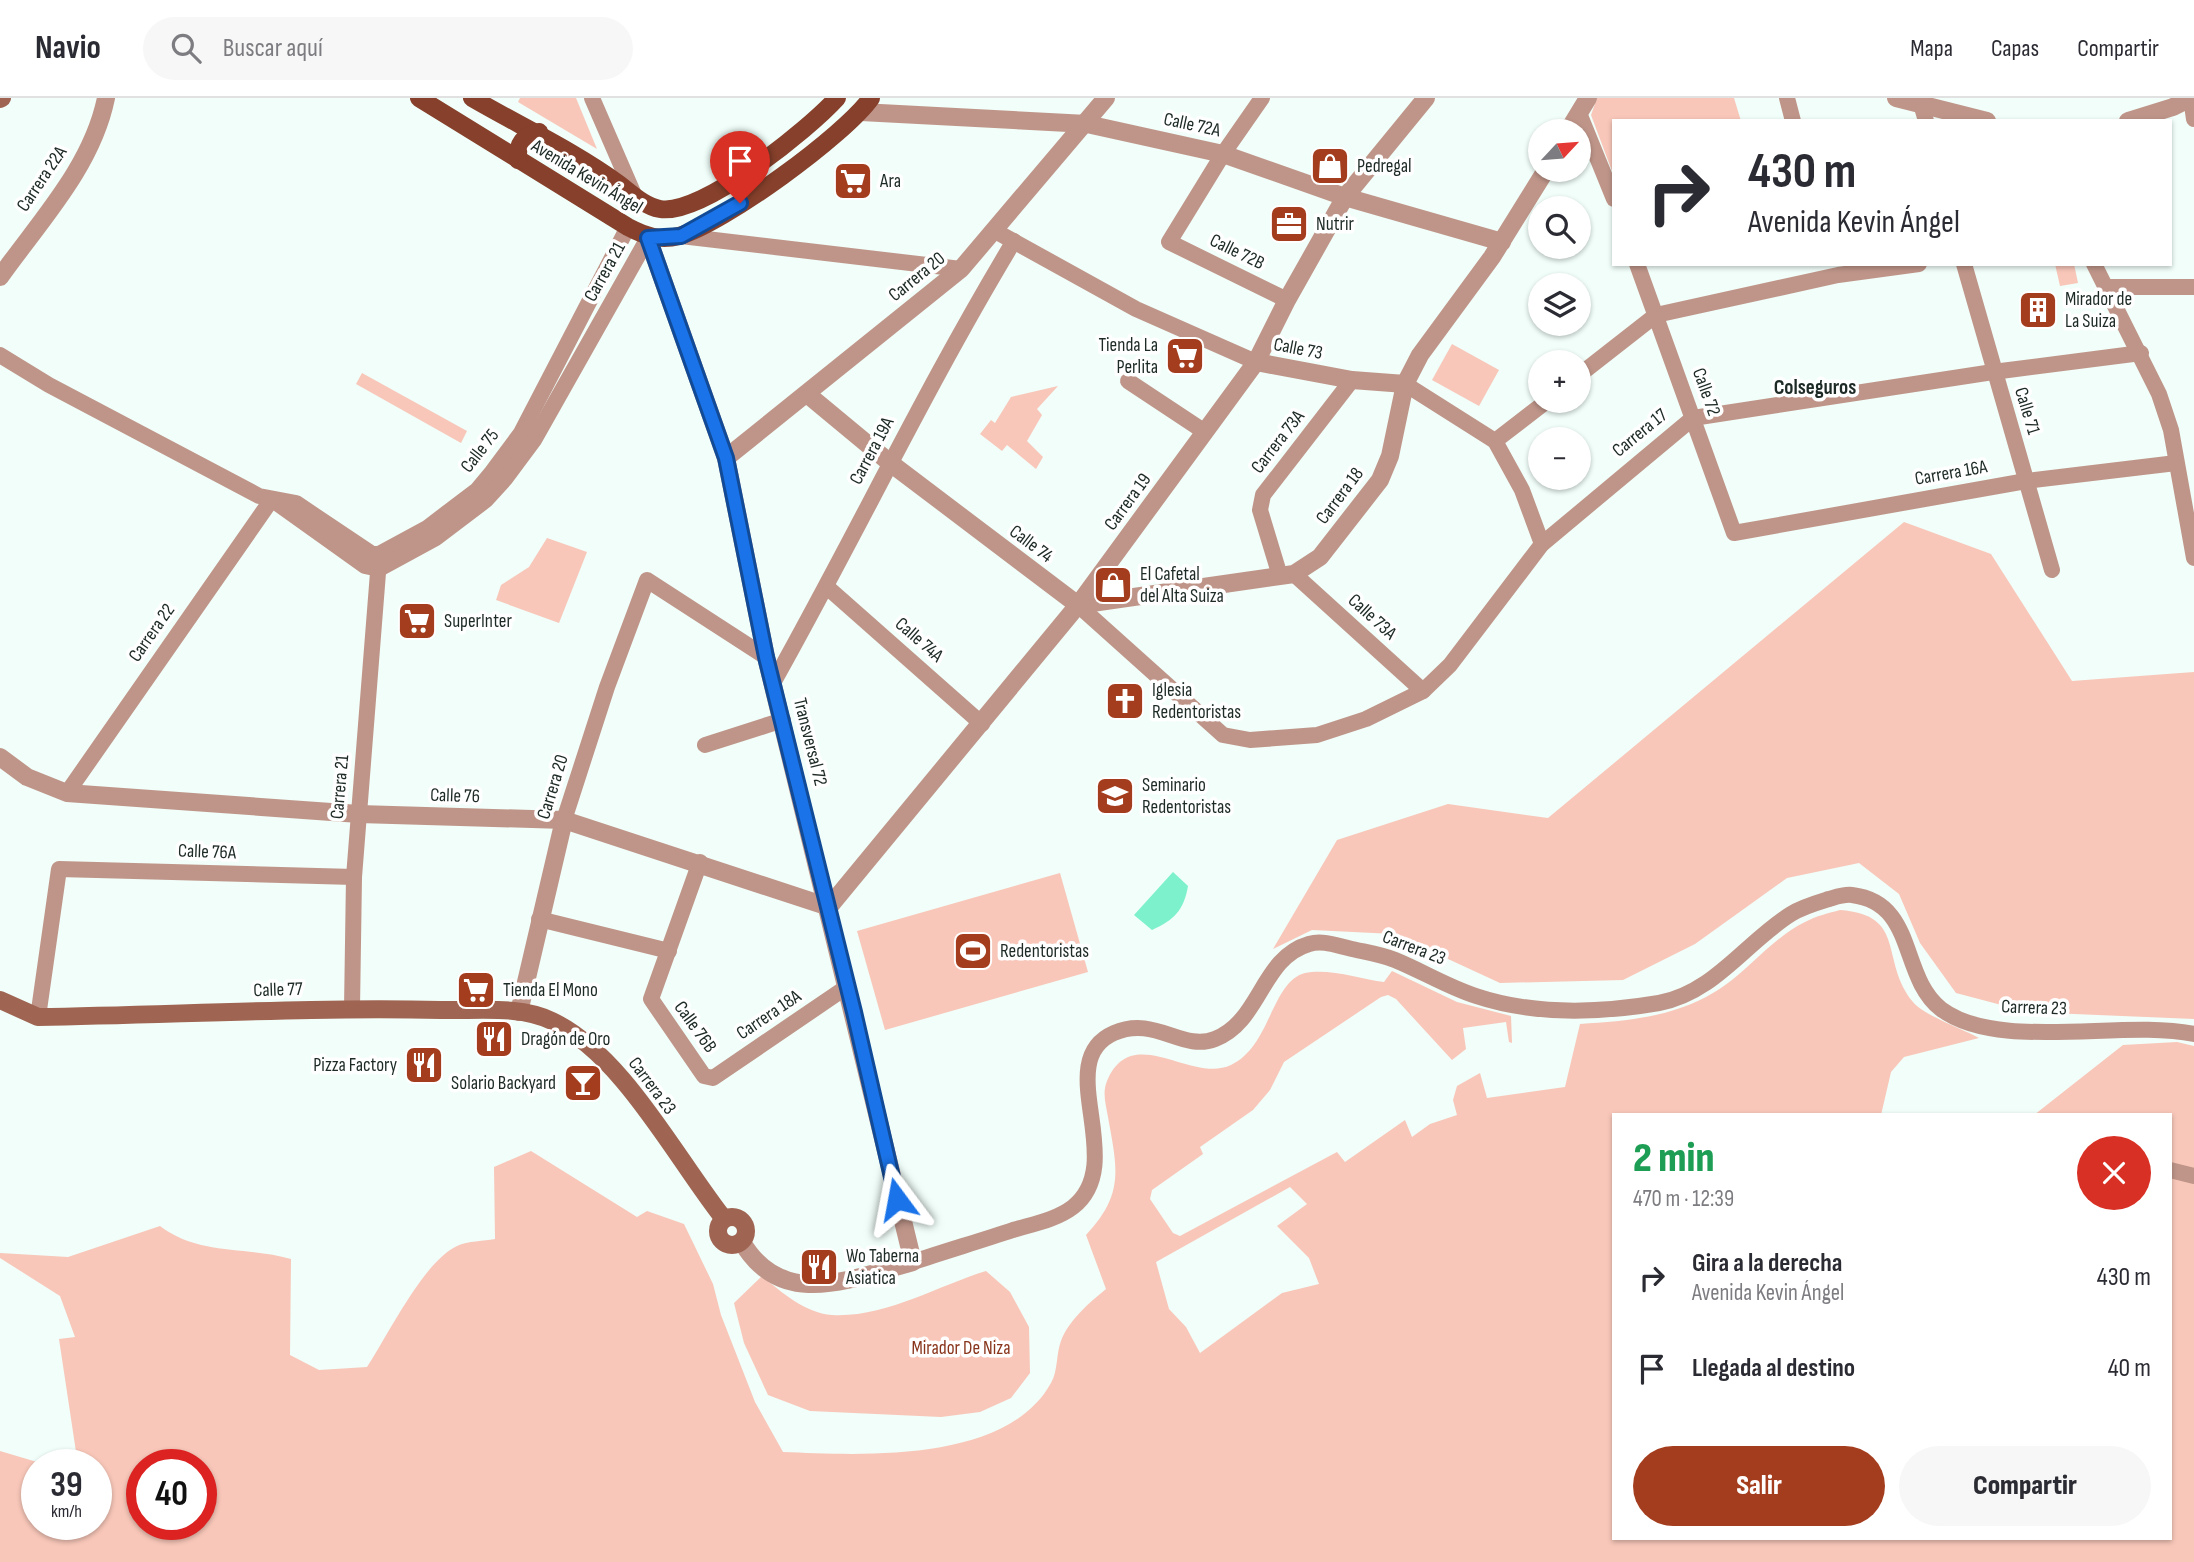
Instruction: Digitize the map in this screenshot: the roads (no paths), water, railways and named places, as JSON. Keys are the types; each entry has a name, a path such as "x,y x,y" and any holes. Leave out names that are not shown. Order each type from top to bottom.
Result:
{"main road":[{"name":"Avenida Kevin Ángel","path":"419,98 648,238 681,236 721,215 796,165 866,105"},
{"name":"Avenida Kevin Ángel","path":"472,98 494,103 581,157 635,197 659,209 672,209 707,195 782,148 817,121 837,98"},
{"path":"518,160 518,147 523,138 539,132"},
{"path":"563,184 579,175 581,157"},
{"path":"0,1000 38,1017"},
{"name":"Calle 77","path":"38,1017 352,1008 519,1012"},
{"name":"Carrera 23","path":"519,1012 551,1020 603,1059 624,1082 724,1219 718,1227 721,1241 729,1245 742,1242"}],"street":[{"name":"Carrera 22A","path":"0,277 74,176 104,111 106,98"},
{"path":"592,98 635,197"},
{"name":"Carrera 20","path":"726,458 961,269 1087,124 1106,98"},
{"path":"1223,154 1262,98"},
{"name":"Carrera 19","path":"829,907 1078,606 1256,362 1287,300 1345,197 1426,98"},
{"path":"1787,98 1792,119"},
{"path":"1896,98 1924,112 1973,119"},
{"path":"2134,119 2173,107 2191,98 2194,119"},
{"name":"Calle 72A","path":"866,105 1087,124 1223,154 1345,197 1502,242"},
{"path":"1584,106 1612,190"},
{"name":"Calle 72B","path":"1223,154 1169,242 1287,300"},
{"name":"Carrera 18","path":"1078,606 1287,575 1320,557 1380,480 1390,456 1405,384 1420,355 1502,242 1539,182"},
{"name":"Calle 75","path":"379,562 477,490 521,433 628,227"},
{"name":"Calle 73","path":"995,231 1136,309 1256,362 1352,380 1405,384 1495,442 1522,490 1542,544"},
{"path":"681,236 961,269"},
{"name":"Transversal 72","path":"648,238 726,458 766,657 829,907 913,1262"},
{"name":"Carrera 21","path":"352,1008 354,877 379,562 436,538 486,500 505,479 534,440 648,238"},
{"name":"Carrera 19A","path":"773,683 827,587 889,462 1014,242"},
{"name":"Calle 72","path":"1638,266 1734,533"},
{"path":"1591,366 1656,315 1836,270 1891,266"},
{"name":"Calle 71","path":"1965,266 2052,570"},
{"path":"2095,266 2141,353 2171,430 2194,558"},
{"path":"2105,287 2194,287"},
{"name":"Carrera 17","path":"1223,735 1250,740 1317,735 1366,719 1423,691 1450,665 1542,544 1693,418 1993,372 2141,353"},
{"path":"0,355 48,385 259,496 272,499 365,566 379,562"},
{"name":"Carrera 73A","path":"1287,575 1260,510 1263,495 1352,380"},
{"path":"1128,381 1205,432"},
{"name":"Calle 74","path":"807,394 889,462 1078,606 1223,735"},
{"path":"1495,442 1532,413"},
{"name":"Carrera 16A","path":"1734,533 2026,481 2176,463"},
{"name":"Carrera 22","path":"67,793 272,499"},
{"name":"Calle 73A","path":"1287,575 1423,691"},
{"name":"Carrera 20","path":"519,1012 564,820 607,687 647,580 766,657"},
{"name":"Calle 74A","path":"827,587 982,724"},
{"path":"705,745 783,720"},
{"path":"0,757 27,776 67,793"},
{"name":"Calle 76","path":"67,793 359,814 564,820 701,862 829,907"},
{"path":"539,919 669,951 701,862"},
{"name":"Calle 76A","path":"38,1017 59,869 354,877"},
{"name":"Carrera 23","path":"742,1242 762,1266 788,1281 807,1286 828,1285 913,1262 1052,1218 1074,1206 1089,1182 1096,1151 1087,1066 1093,1048 1111,1035 1130,1028 1151,1028 1203,1042 1219,1038 1241,1022 1276,964 1308,944 1324,942 1391,958 1476,996 1522,1006 1587,1011 1664,1002 1697,989 1791,914 1847,894 1875,900 1892,915 1924,988 1941,1009 1978,1025 2019,1031 2165,1028 2194,1034"},
{"name":"Calle 76B","path":"669,951 652,993 652,1004 704,1076 713,1078"},
{"name":"Carrera 18A","path":"713,1078 848,986"},
{"path":"2172,1170 2194,1176"}],"place":[{"name":"Pedregal","path":"1330,166"},
{"name":"Ara","path":"853,181"},
{"name":"Nutrir","path":"1289,224"},
{"name":"Mirador de La Suiza","path":"2038,310"},
{"name":"Tienda La Perlita","path":"1185,356"},
{"name":"El Cafetal del Alta Suiza","path":"1113,585"},
{"name":"SuperInter","path":"417,621"},
{"name":"Iglesia Redentoristas","path":"1125,701"},
{"name":"Seminario Redentoristas","path":"1115,796"},
{"name":"Redentoristas","path":"973,951"},
{"name":"Tienda El Mono","path":"476,990"},
{"name":"Dragón de Oro","path":"494,1039"},
{"name":"Pizza Factory","path":"424,1065"},
{"name":"Solario Backyard","path":"583,1083"},
{"name":"Wo Taberna Asiatica","path":"819,1267"}],"district":[{"name":"Colseguros","path":"1815,387"}],"park label":[{"name":"Mirador De Niza","path":"961,1348"}]}
